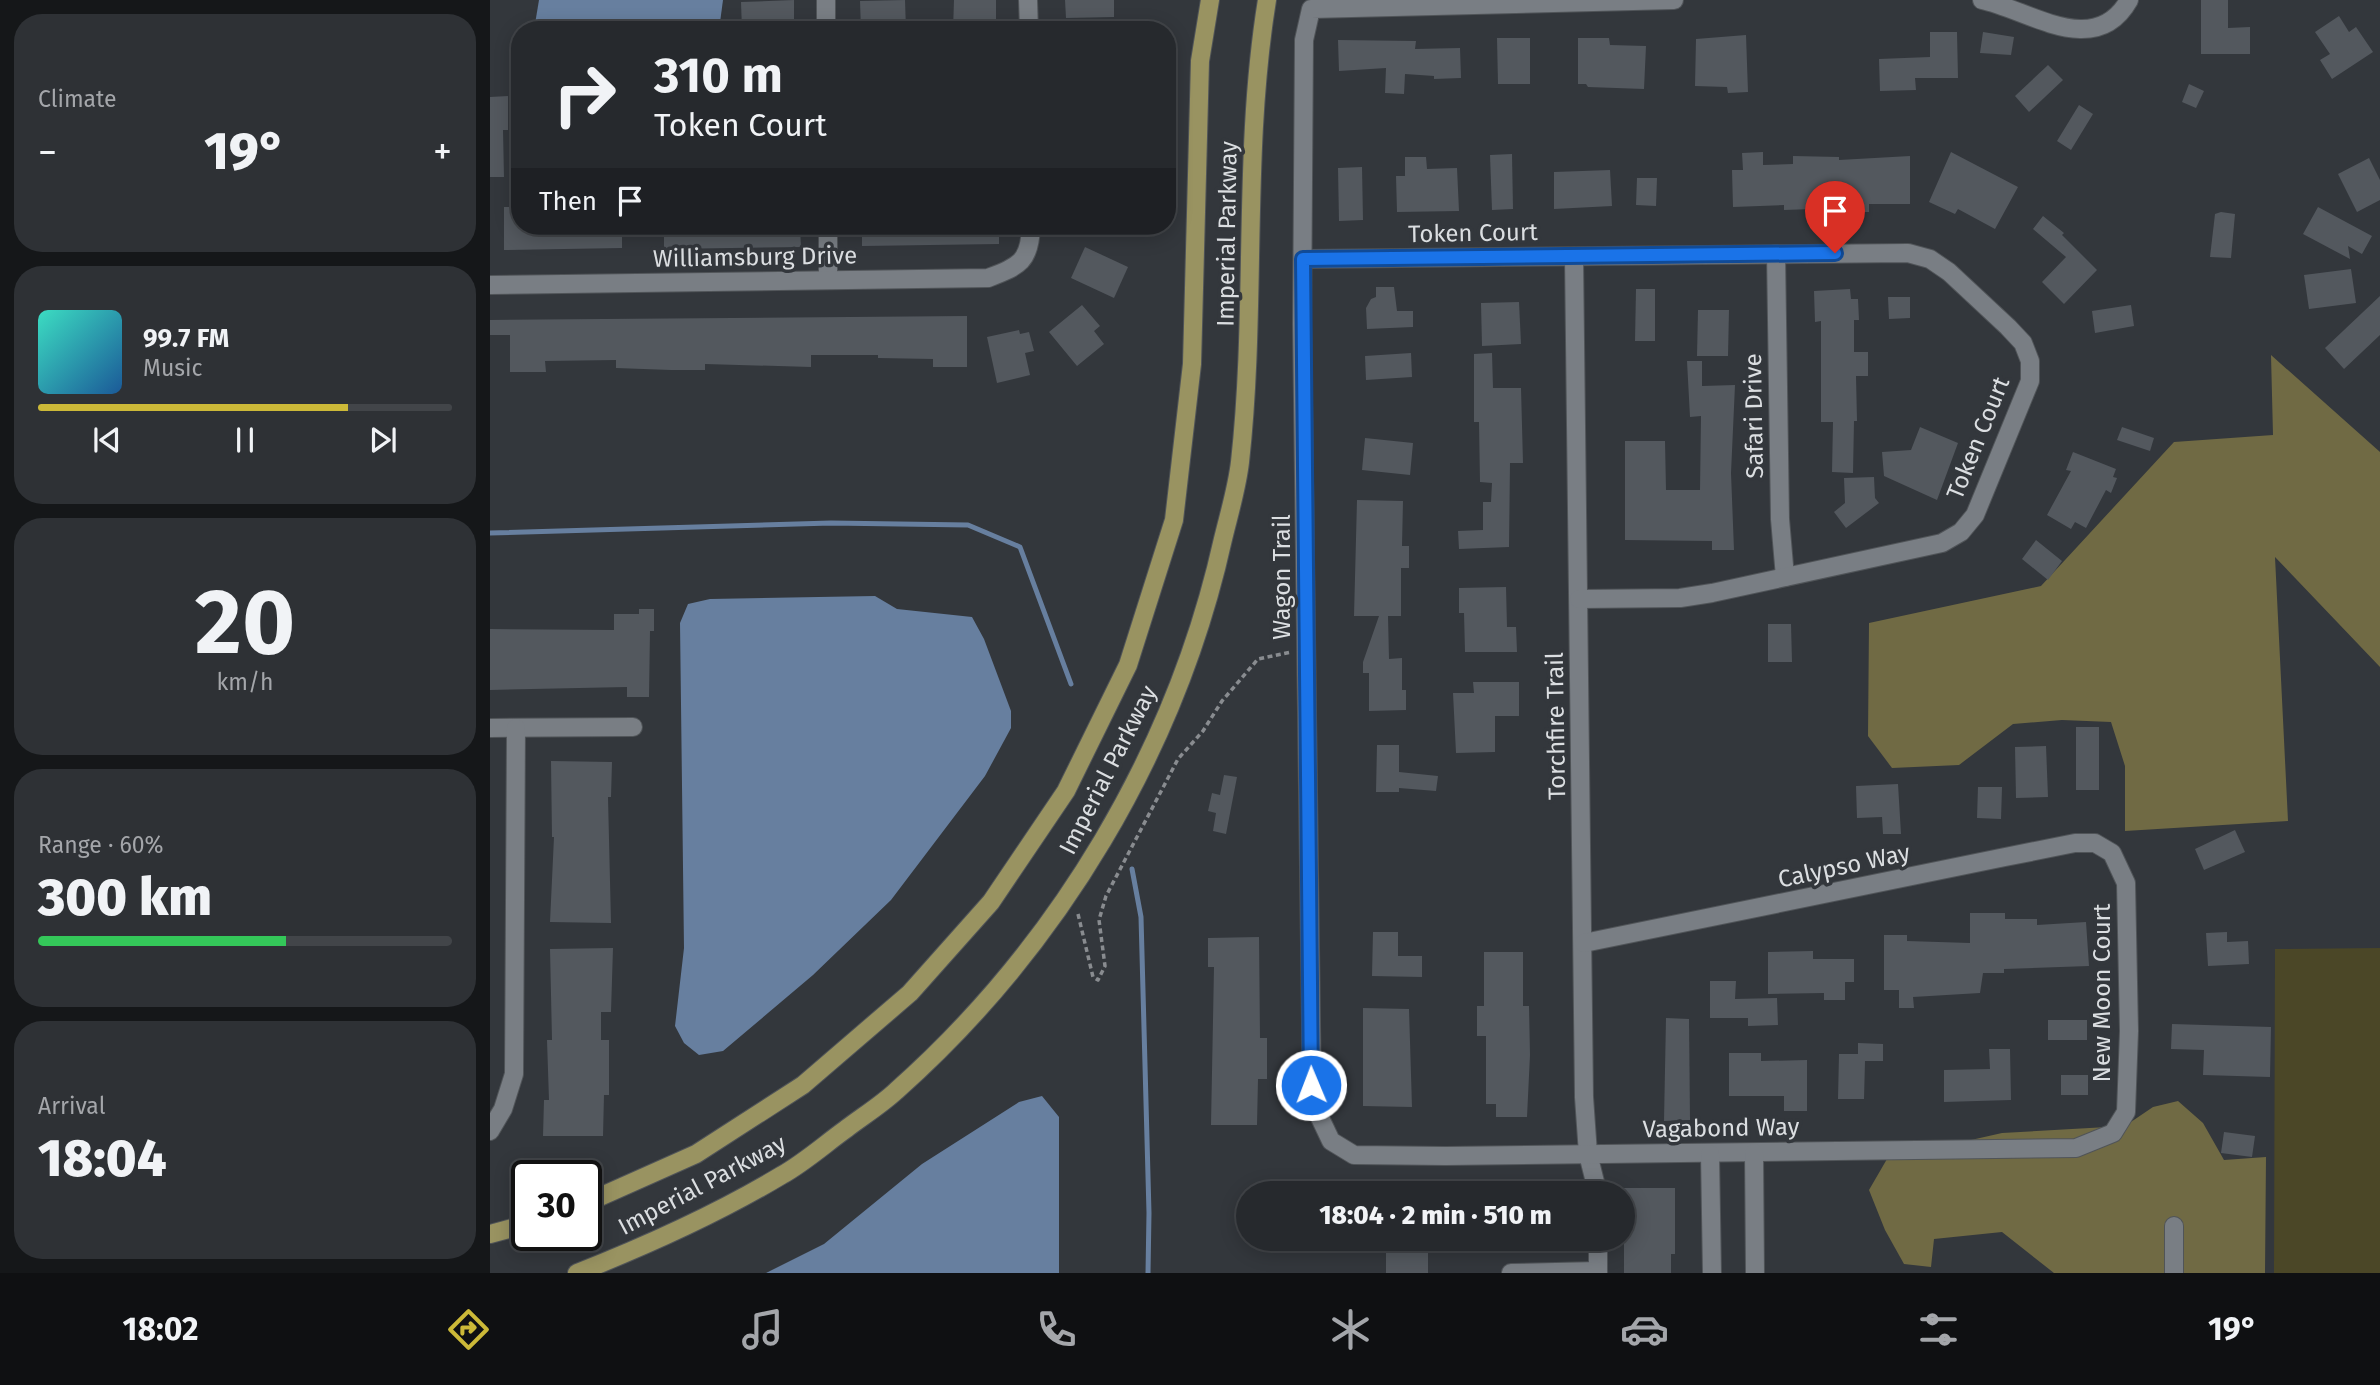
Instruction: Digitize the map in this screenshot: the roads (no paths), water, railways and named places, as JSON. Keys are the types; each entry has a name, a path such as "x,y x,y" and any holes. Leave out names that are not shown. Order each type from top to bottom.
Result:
{"main road":[{"name":"Imperial Parkway","path":"602,1196 696,1154 803,1085 910,993 991,902 1066,791 1128,665 1174,520 1192,364 1200,61 1210,0"},
{"name":"Imperial Parkway","path":"577,1273 662,1239 785,1173 894,1093 964,1026 1027,954 1102,842 1166,722 1210,596 1240,466 1250,321 1252,158 1259,46 1267,0"},
{"path":"490,1234 511,1228"}],"street":[{"path":"826,0 826,21"},
{"path":"1028,0 1029,21"},
{"path":"1514,1 1674,0"},
{"path":"1982,0 2006,5 2063,29 2086,30 2107,22 2129,0"},
{"name":"Wagon Trail","path":"1331,1141 1312,1101 1311,1090 1303,259 1304,40 1311,9 1514,1"},
{"path":"828,235 828,280"},
{"name":"Williamsburg Drive","path":"490,285 988,278 1018,267 1029,250 1030,235"},
{"name":"Token Court","path":"1303,259 1908,253 1930,259 1949,272 2023,343 2029,361 2029,381 1975,515 1961,532 1942,542 1680,598 1579,599"},
{"name":"Safari Drive","path":"1776,254 1780,519 1785,577"},
{"name":"Torchfire Trail","path":"1574,257 1584,1097 1588,1154 1595,1181"},
{"path":"490,728 633,727"},
{"path":"490,1131 503,1109 514,1074 516,728"},
{"name":"Calypso Way","path":"1584,943 2075,843 2095,843 2112,853"},
{"name":"New Moon Court","path":"2112,853 2126,883 2129,1031 2126,1112 2113,1133"},
{"name":"Vagabond Way","path":"1331,1141 1354,1154 1710,1154 2076,1148 2113,1133"},
{"path":"1754,1153 1755,1273"},
{"path":"1710,1154 1712,1273"},
{"path":"2174,1226 2174,1273"},
{"path":"1511,1273 1598,1272 1598,1251"}],"water":[{"path":"539,0 723,0 720,21 536,21"},
{"path":"875,596 897,609 972,617 984,639 1011,711 1011,728 985,776 891,900 813,975 723,1051 699,1055 684,1043 675,1026 684,948 680,623 688,604 710,599"},
{"path":"1042,1096 1059,1117 1059,1273 766,1273 824,1244 922,1164 1019,1102"}],"waterway":[{"path":"490,533 831,523 968,525 1020,547 1071,684"},
{"path":"1132,869 1141,917 1149,1213 1148,1273"}]}
